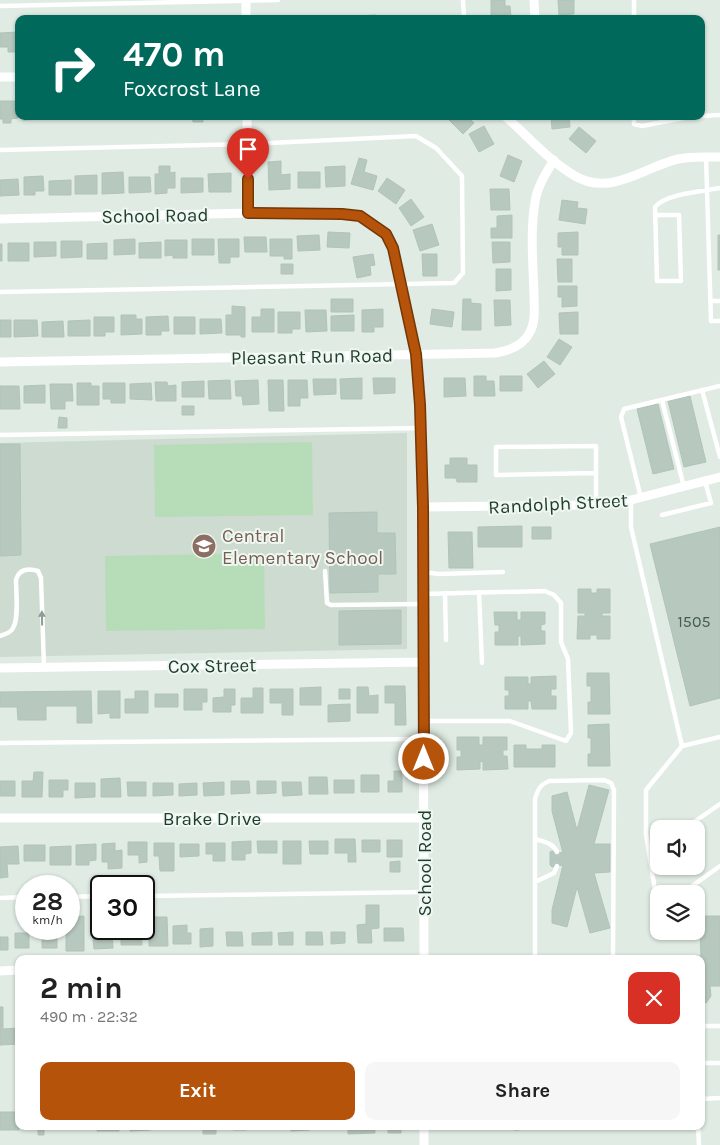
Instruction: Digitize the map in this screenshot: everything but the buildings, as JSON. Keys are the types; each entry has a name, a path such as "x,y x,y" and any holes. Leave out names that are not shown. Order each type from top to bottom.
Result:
{"street":[{"path":"246,0 246,15"},
{"path":"534,0 535,15"},
{"path":"0,77 15,77"},
{"path":"247,120 248,213"},
{"path":"517,120 554,160 576,177 601,183 635,176 679,159 720,157"},
{"name":"Pleasant Run Road","path":"0,362 495,353 508,351 519,346 530,332 534,319 533,237 535,202 541,183 554,160"},
{"name":"School Road","path":"0,219 248,213 342,214 360,216 386,234 393,248 416,354 421,428 423,507 424,955"},
{"name":"Randolph Street","path":"423,507 596,504 641,498 720,478"},
{"name":"Cox Street","path":"0,668 423,662"},
{"name":"Brake Drive","path":"0,818 424,818"},
{"path":"0,971 15,970"},
{"path":"424,1130 424,1145"}],"lane":[{"path":"0,6 278,0"},
{"path":"463,0 464,15"},
{"path":"634,0 634,15"},
{"path":"705,116 720,115"},
{"path":"634,120 634,124 642,126 673,120"},
{"path":"0,150 247,144 416,136 436,148 462,176 463,273 454,283 0,292"},
{"path":"706,157 711,321 720,321"},
{"path":"655,215 679,215 681,281 657,282 654,207 659,202 720,188"},
{"path":"711,301 720,300"},
{"path":"641,498 620,417 624,408 720,386"},
{"path":"702,390 720,458"},
{"path":"662,400 684,487"},
{"path":"0,435 421,428"},
{"path":"596,474 496,475 496,447 596,446 596,474 596,504"},
{"path":"662,515 711,503 705,481"},
{"path":"631,500 631,527 682,746"},
{"path":"0,636 8,634 16,622 16,580 18,574 24,570 38,571 41,578 44,667"},
{"path":"324,571 326,603 331,605 423,599 445,593 545,591 554,595 561,603 561,642 568,658 571,733 566,741 510,721 424,720"},
{"path":"423,572 439,574 503,572"},
{"path":"479,592 482,663"},
{"path":"445,593 446,640"},
{"path":"654,885 646,834 646,790 682,746 720,738"},
{"path":"0,743 424,739"},
{"path":"535,955 535,839 538,789 542,784 549,781 604,780 611,782 615,801 613,955"},
{"path":"697,820 720,804"},
{"path":"535,839 550,843 557,852"},
{"path":"535,882 554,872 557,866"},
{"path":"694,885 720,866"},
{"path":"155,896 424,892"},
{"path":"0,898 15,897"},
{"path":"705,1026 720,1026"},
{"path":"705,1064 720,1063"},
{"path":"705,1098 720,1098"},
{"path":"698,1130 698,1145"}],"shaded area":[{"name":"Central Elementary School","path":"407,433 407,649 0,657 0,443"}],"green space":[{"path":"312,442 313,515 155,517 154,445"},
{"path":"264,553 265,629 106,631 105,556"}],"place":[{"name":"Central Elementary School","path":"204,546"}],"route":[{"path":"248,179 248,213 342,214 360,216 386,234 393,248 416,354 420,405 423,507 424,759"}]}
